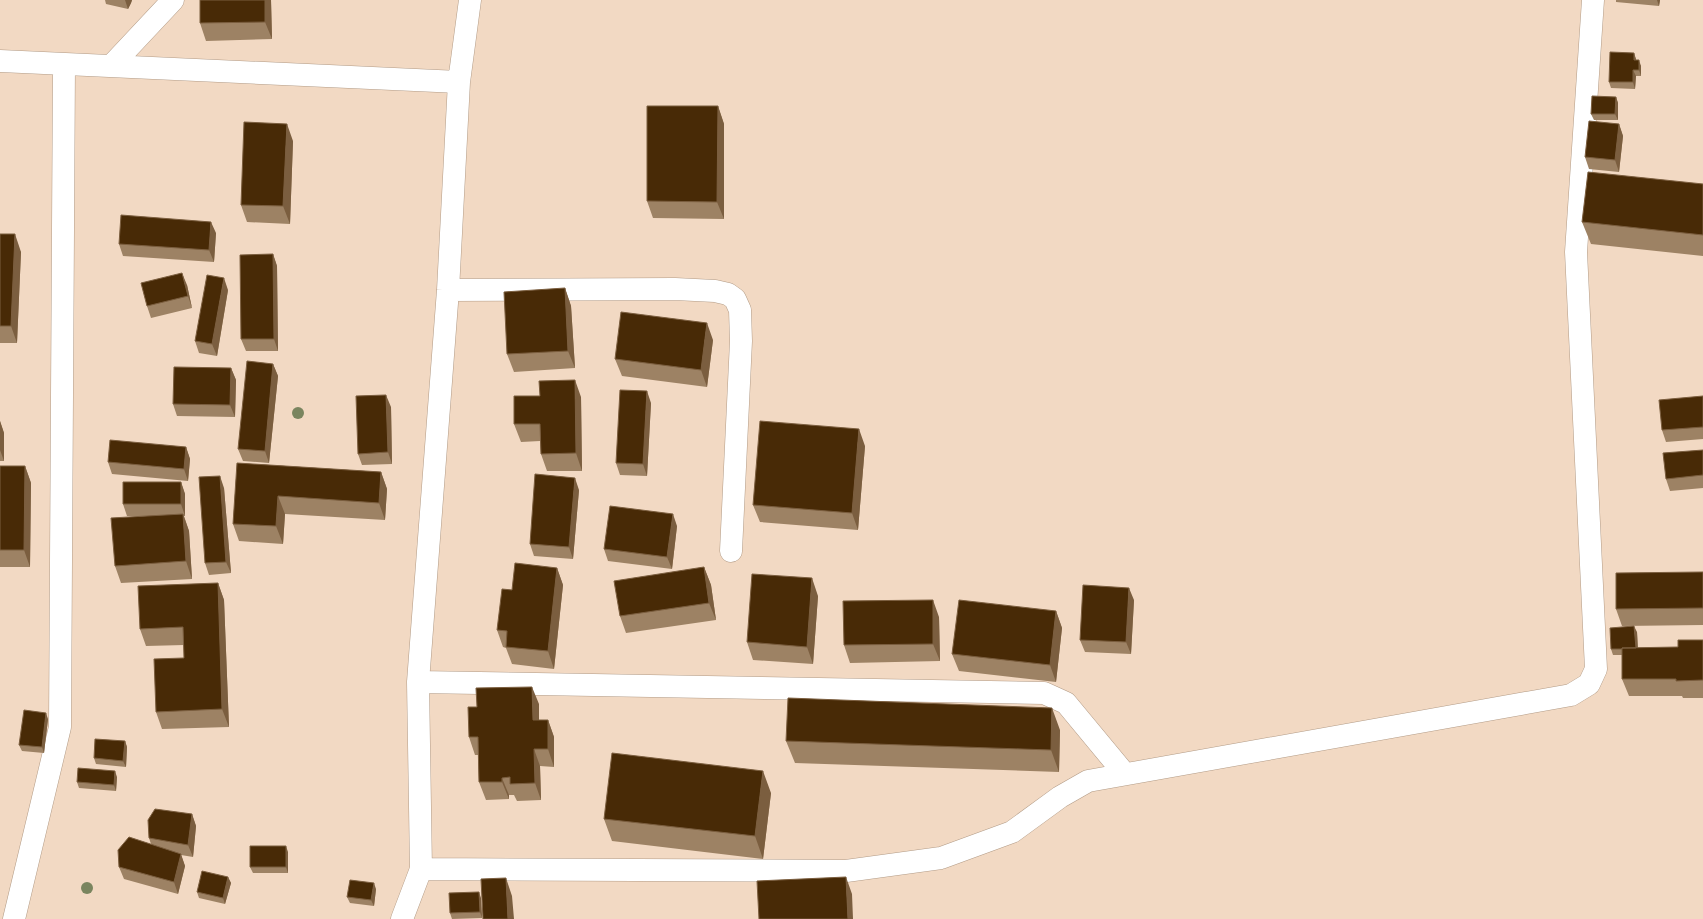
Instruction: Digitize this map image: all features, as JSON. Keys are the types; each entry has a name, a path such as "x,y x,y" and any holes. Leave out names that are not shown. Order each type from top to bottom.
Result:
{"street":[{"path":"112,65 173,0"},
{"path":"402,919 421,869 418,682 448,290 459,82 470,0"},
{"path":"421,869 846,871 941,858 1012,832 1060,797 1088,781 1124,773 1571,695 1589,684 1596,669 1576,252 1593,0"},
{"path":"0,61 459,82"},
{"path":"14,919 60,727 64,64"},
{"path":"448,290 675,289 715,291 728,294 735,299 740,310 741,341 731,551"},
{"path":"418,682 1044,693 1066,704 1124,773"}],"building":[{"path":"200,0 265,0 265,22 200,23"},
{"path":"1610,52 1634,53 1634,60 1639,60 1639,70 1633,70 1633,82 1609,82"},
{"path":"1592,96 1616,97 1615,114 1591,114"},
{"path":"647,106 718,106 717,202 647,201"},
{"path":"1589,121 1619,124 1615,160 1585,157"},
{"path":"244,122 287,124 283,206 241,205"},
{"path":"1588,172 1703,184 1703,235 1582,222"},
{"path":"121,215 211,222 209,250 119,244"},
{"path":"0,234 15,234 11,326 0,326"},
{"path":"273,254 274,339 241,339 240,255"},
{"path":"182,273 188,296 147,306 141,283"},
{"path":"207,275 224,278 212,344 195,341"},
{"path":"565,288 568,351 507,354 504,292"},
{"path":"621,312 707,323 701,370 615,359"},
{"path":"247,361 273,364 265,451 238,449"},
{"path":"174,367 231,368 230,405 173,404"},
{"path":"575,380 576,453 541,454 540,424 514,424 514,396 540,396 539,381"},
{"path":"620,390 647,391 643,464 616,463"},
{"path":"386,395 388,452 358,454 356,396"},
{"path":"1703,396 1703,427 1662,430 1659,400"},
{"path":"760,421 859,429 852,513 753,505"},
{"path":"110,440 186,447 184,469 108,462"},
{"path":"1703,450 1703,475 1666,479 1663,453"},
{"path":"237,463 381,472 379,503 278,496 276,526 233,524"},
{"path":"0,466 25,466 24,550 0,550"},
{"path":"535,474 575,478 569,547 530,544"},
{"path":"220,476 226,562 205,563 199,477"},
{"path":"123,482 181,482 181,504 123,504"},
{"path":"610,506 673,514 667,557 604,549"},
{"path":"183,514 186,561 115,566 111,518"},
{"path":"515,563 557,568 548,651 506,647 507,631 497,630 502,589 512,590"},
{"path":"704,567 709,603 620,616 614,581"},
{"path":"1703,572 1703,608 1616,609 1616,573"},
{"path":"752,574 812,578 807,647 747,642"},
{"path":"218,583 222,709 156,712 154,659 184,658 183,627 140,629 138,586"},
{"path":"1083,585 1129,588 1126,642 1080,640"},
{"path":"933,600 933,644 844,645 843,601"},
{"path":"959,600 1056,611 1050,665 952,654"},
{"path":"1634,626 1636,648 1611,649 1610,628"},
{"path":"1678,640 1703,640 1703,680 1676,681 1676,679 1622,679 1622,648 1678,647"},
{"path":"532,687 533,720 548,720 548,749 534,749 535,783 510,784 510,777 502,778 502,782 479,782 478,737 469,737 468,707 477,707 476,688"},
{"path":"788,698 1052,708 1051,750 786,741"},
{"path":"24,710 46,713 42,747 19,745"},
{"path":"95,739 125,741 123,761 94,758"},
{"path":"612,753 763,771 755,836 604,819"},
{"path":"78,768 115,771 114,785 77,782"},
{"path":"155,809 192,814 188,845 149,838 148,820"},
{"path":"129,837 181,854 174,882 119,867 118,850"},
{"path":"250,846 286,846 286,867 250,867"},
{"path":"202,871 228,877 223,898 197,892"},
{"path":"846,877 848,919 759,919 757,881"},
{"path":"506,878 508,919 483,919 481,879"},
{"path":"350,880 374,883 371,900 347,897"},
{"path":"479,892 480,912 450,913 449,893"}]}
